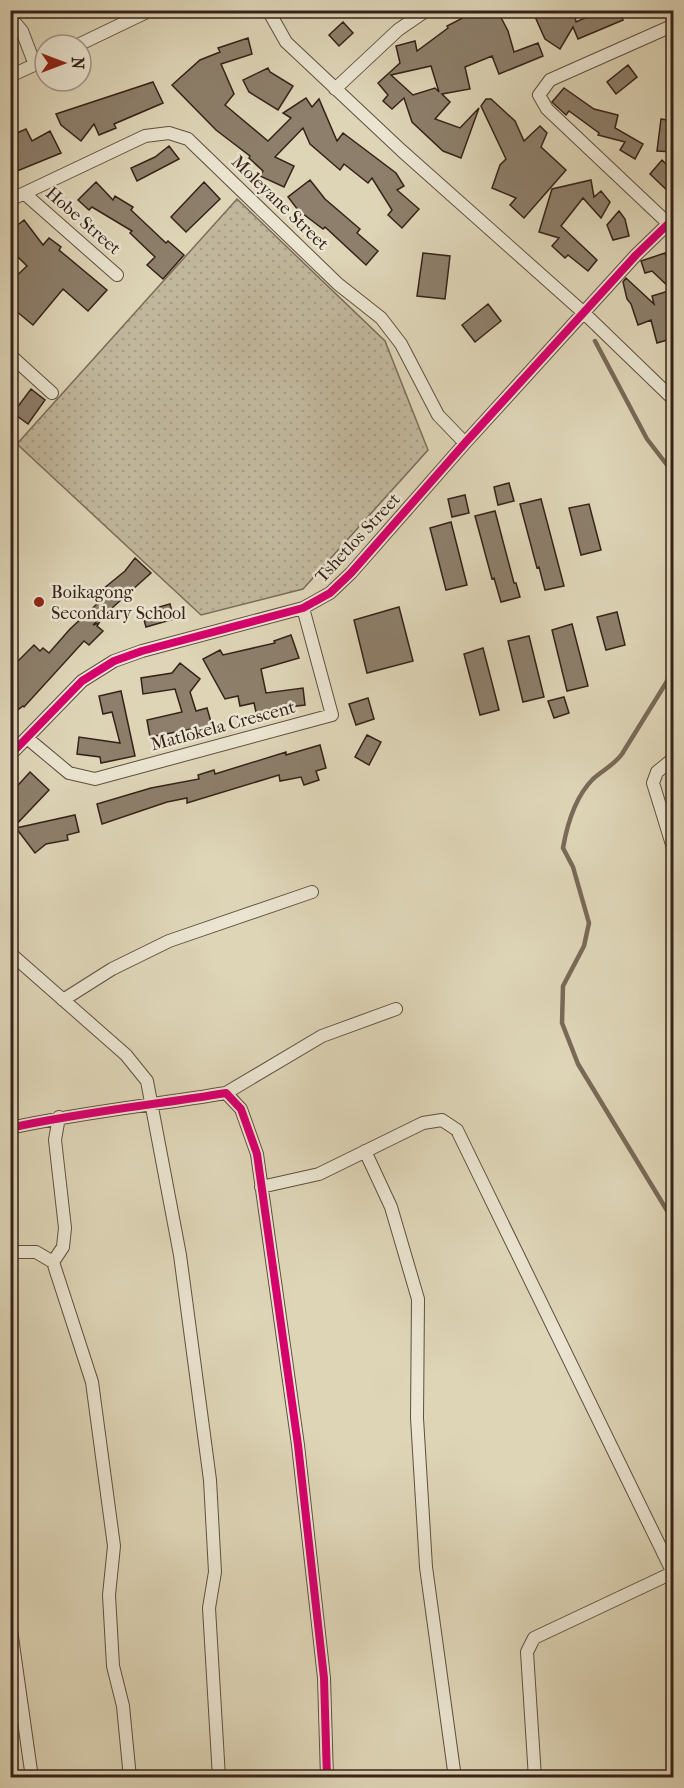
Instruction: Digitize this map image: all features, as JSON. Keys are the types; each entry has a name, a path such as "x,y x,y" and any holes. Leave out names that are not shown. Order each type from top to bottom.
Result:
{"street":[{"path":"268,10 286,42 335,89 584,313 674,400"},
{"path":"335,89 398,30 427,10"},
{"path":"93,38 144,12"},
{"path":"10,17 22,31 33,51"},
{"path":"671,227 547,109 539,95 550,80 674,25"},
{"path":"10,76 33,66"},
{"name":"Moleyane Street","path":"10,201 145,136 169,133 188,139 338,284 381,318 401,344 438,415 465,443"},
{"name":"Hobe Street","path":"25,194 117,275"},
{"name":"Tshetlos Street","path":"10,755 82,681 114,661 142,651 303,608 330,593 351,573 465,443 636,255 671,227"},
{"path":"10,355 52,393"},
{"name":"Matlokela Crescent","path":"27,738 69,773 95,779 332,715 303,608"},
{"path":"674,758 657,772 653,783 674,851"},
{"path":"63,1000 112,969 169,941 312,892"},
{"path":"10,953 126,1055 147,1081 180,1256 210,1480 215,1572 209,1608 219,1778"},
{"path":"10,1128 59,1117 152,1106 226,1093 322,1036 396,1009"},
{"path":"226,1093 241,1109 257,1154 297,1445 323,1666 327,1778"},
{"path":"53,1262 63,1247 65,1228 55,1140 59,1117"},
{"path":"261,1187 319,1174 423,1123 442,1120 457,1130 673,1574 534,1638 527,1652 535,1778"},
{"path":"365,1151 391,1207 418,1299 417,1418 426,1567 455,1778"},
{"path":"10,1252 36,1252 53,1262 92,1382 114,1546 109,1595 113,1666 123,1706 130,1778"},
{"path":"10,1623 32,1778"}],"shaded area":[{"path":"237,199 385,341 428,450 303,589 201,615 17,444"}],"building":[{"path":"478,10 497,10 508,31 514,52 538,43 543,56 499,74 492,56 465,67 470,89 442,94 450,102 435,119 460,128 479,108 461,158 443,151 412,122 404,98 392,109 383,101 388,95 378,83 400,63 396,46 415,41 417,51 448,28 447,26","holes":["431,66 439,92 435,88 413,95 391,75"]},
{"path":"532,10 563,10 564,16 574,12 576,22 603,10 619,10 623,20 578,39 573,27 560,49 545,39"},
{"path":"343,22 353,33 339,46 329,35"},
{"path":"248,38 252,54 221,64 234,94 225,105 268,141 291,118 283,113 306,98 312,107 319,99 337,141 343,133 396,173 404,186 397,190 419,209 402,228 388,215 392,210 372,178 368,183 344,164 340,170 310,144 303,128 275,157 294,166 284,187 260,176 263,171 249,158 250,156 216,130 172,85 200,60 220,52 218,48"},
{"path":"628,65 637,77 616,94 607,82"},
{"path":"268,68 270,72 293,86 278,110 249,92 243,80"},
{"path":"153,82 163,103 114,124 116,128 99,135 94,124 81,141 61,125 56,114"},
{"path":"564,88 594,109 618,115 615,128 643,144 635,159 620,150 625,142 598,135 599,133 569,111 566,115 552,102"},
{"path":"486,99 491,99 515,121 524,141 540,126 547,133 541,147 566,170 524,218 510,205 516,198 492,188 500,165 506,159 481,106"},
{"path":"661,119 674,121 674,152 657,151"},
{"path":"26,129 32,141 50,131 61,153 10,174 10,136"},
{"path":"169,146 179,159 137,181 131,168 155,157"},
{"path":"662,160 674,172 674,197 650,174"},
{"path":"310,180 325,199 360,229 357,233 378,251 366,265 325,227 323,229 298,210 288,197"},
{"path":"591,180 594,197 601,191 610,202 601,218 583,198 561,226 597,260 588,271 568,255 565,258 552,246 559,238 539,232 552,189"},
{"path":"96,182 113,200 115,196 133,207 131,210 166,243 168,241 184,255 163,279 147,265 155,257 130,233 132,231 92,207 89,210 78,200"},
{"path":"204,182 220,199 186,232 171,217"},
{"path":"619,211 625,219 629,236 613,240 607,225"},
{"path":"24,220 43,245 49,238 61,247 59,250 107,290 88,311 63,289 33,325 10,306 10,282 27,266 10,249 10,231"},
{"path":"423,253 450,256 445,299 417,296"},
{"path":"665,253 670,271 674,274 674,305 668,311 674,338 657,343 651,320 638,325 627,299 623,282 626,278 654,304 652,296 672,290 652,271 645,273 641,261"},
{"path":"488,304 501,321 475,342 462,325"},
{"path":"31,389 45,400 28,424 13,413"},
{"path":"509,483 514,501 498,505 494,487"},
{"path":"465,495 469,513 452,517 448,499"},
{"path":"541,499 564,586 545,590 520,504"},
{"path":"589,504 601,550 581,555 569,508"},
{"path":"495,511 514,583 516,583 520,597 501,602 494,578 492,579 475,516"},
{"path":"451,522 467,585 446,590 430,528"},
{"path":"135,558 151,573 93,625 99,623 97,626 103,631 89,645 84,641 24,707 10,716 10,669 34,645 40,651 43,648 49,653 97,604 92,598 125,571"},
{"path":"170,604 174,619 146,627 142,612"},
{"path":"399,607 413,661 367,673 354,620"},
{"path":"617,612 625,645 606,650 597,617"},
{"path":"572,624 588,686 567,691 552,630"},
{"path":"291,635 299,658 261,669 266,693 303,688 305,705 280,708 281,716 258,721 254,703 240,706 238,696 225,699 203,659 220,650 223,655 275,643 274,641"},
{"path":"529,636 544,697 523,702 508,641"},
{"path":"483,648 499,710 480,715 464,654"},
{"path":"180,663 200,679 190,692 196,711 207,708 213,729 193,735 191,729 150,737 147,720 182,712 175,689 143,694 141,678 172,673"},
{"path":"121,691 135,756 101,763 100,757 77,754 79,737 120,743 112,712 103,714 99,696"},
{"path":"564,697 569,713 554,718 548,701"},
{"path":"368,698 374,719 356,725 349,704"},
{"path":"367,735 381,742 369,765 355,757"},
{"path":"320,745 326,768 316,771 319,780 304,785 301,777 280,781 279,775 187,803 187,798 167,802 102,824 97,804 151,788 199,779 198,775 214,770 215,774 286,752 286,755"},
{"path":"30,772 49,790 10,831 10,794"},
{"path":"75,815 79,832 67,835 68,840 46,844 35,853 16,828"}],"waterway":[{"path":"595,341 647,439 674,474"},
{"path":"674,670 622,754 587,786 577,802 567,830 563,848 573,867 589,923 584,946 563,986 562,1023 578,1064 674,1222"}],"cycle path":[{"path":"10,755 82,681 114,661 142,651 303,608 330,593 351,573 465,443 636,255 668,224"},
{"path":"10,1128 91,1113 226,1093 241,1109 257,1154 298,1445 324,1678 327,1778"}],"place":[{"name":"Boikagong Secondary School","path":"39,602"}]}
